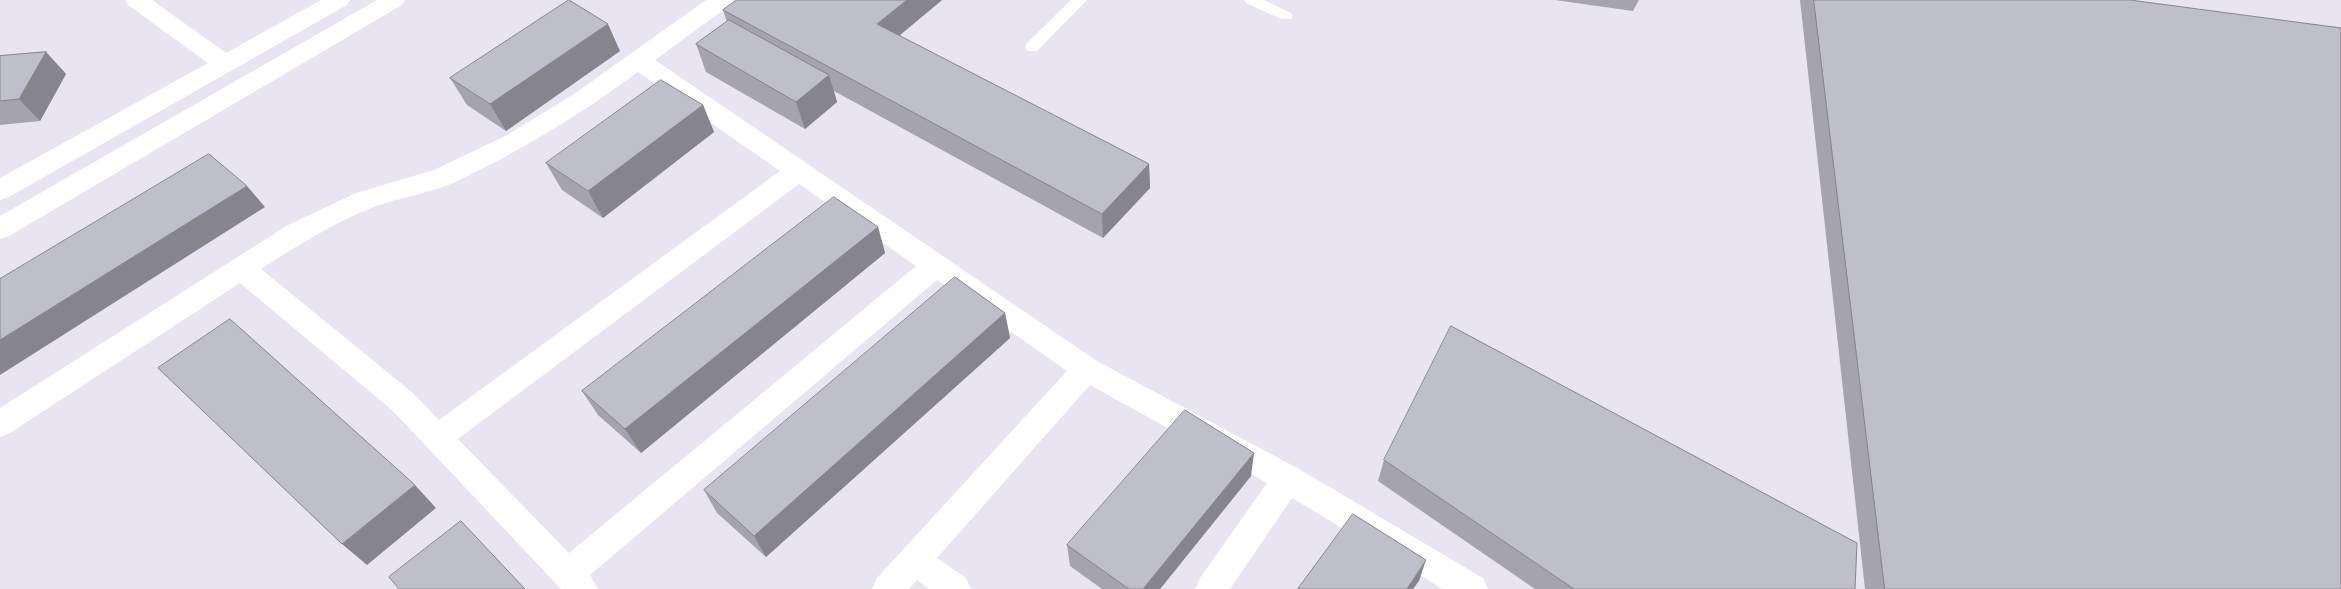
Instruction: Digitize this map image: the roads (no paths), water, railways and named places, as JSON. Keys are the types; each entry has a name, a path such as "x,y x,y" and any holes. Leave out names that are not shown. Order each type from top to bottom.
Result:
{"street":[{"path":"136,0 226,64"},
{"path":"0,190 339,0"},
{"path":"0,229 394,0"},
{"path":"0,424 242,269 296,232 365,200 442,176 516,141 583,100 722,0"},
{"path":"639,61 1087,369 1288,479 1464,587"},
{"path":"436,438 798,170"},
{"path":"242,269 402,402 575,582 936,265"},
{"path":"888,589 1087,369"},
{"path":"1211,589 1288,479"},
{"path":"914,560 956,589"}],"lane":[{"path":"1032,47 1080,0"},
{"path":"1251,0 1286,16"}]}
